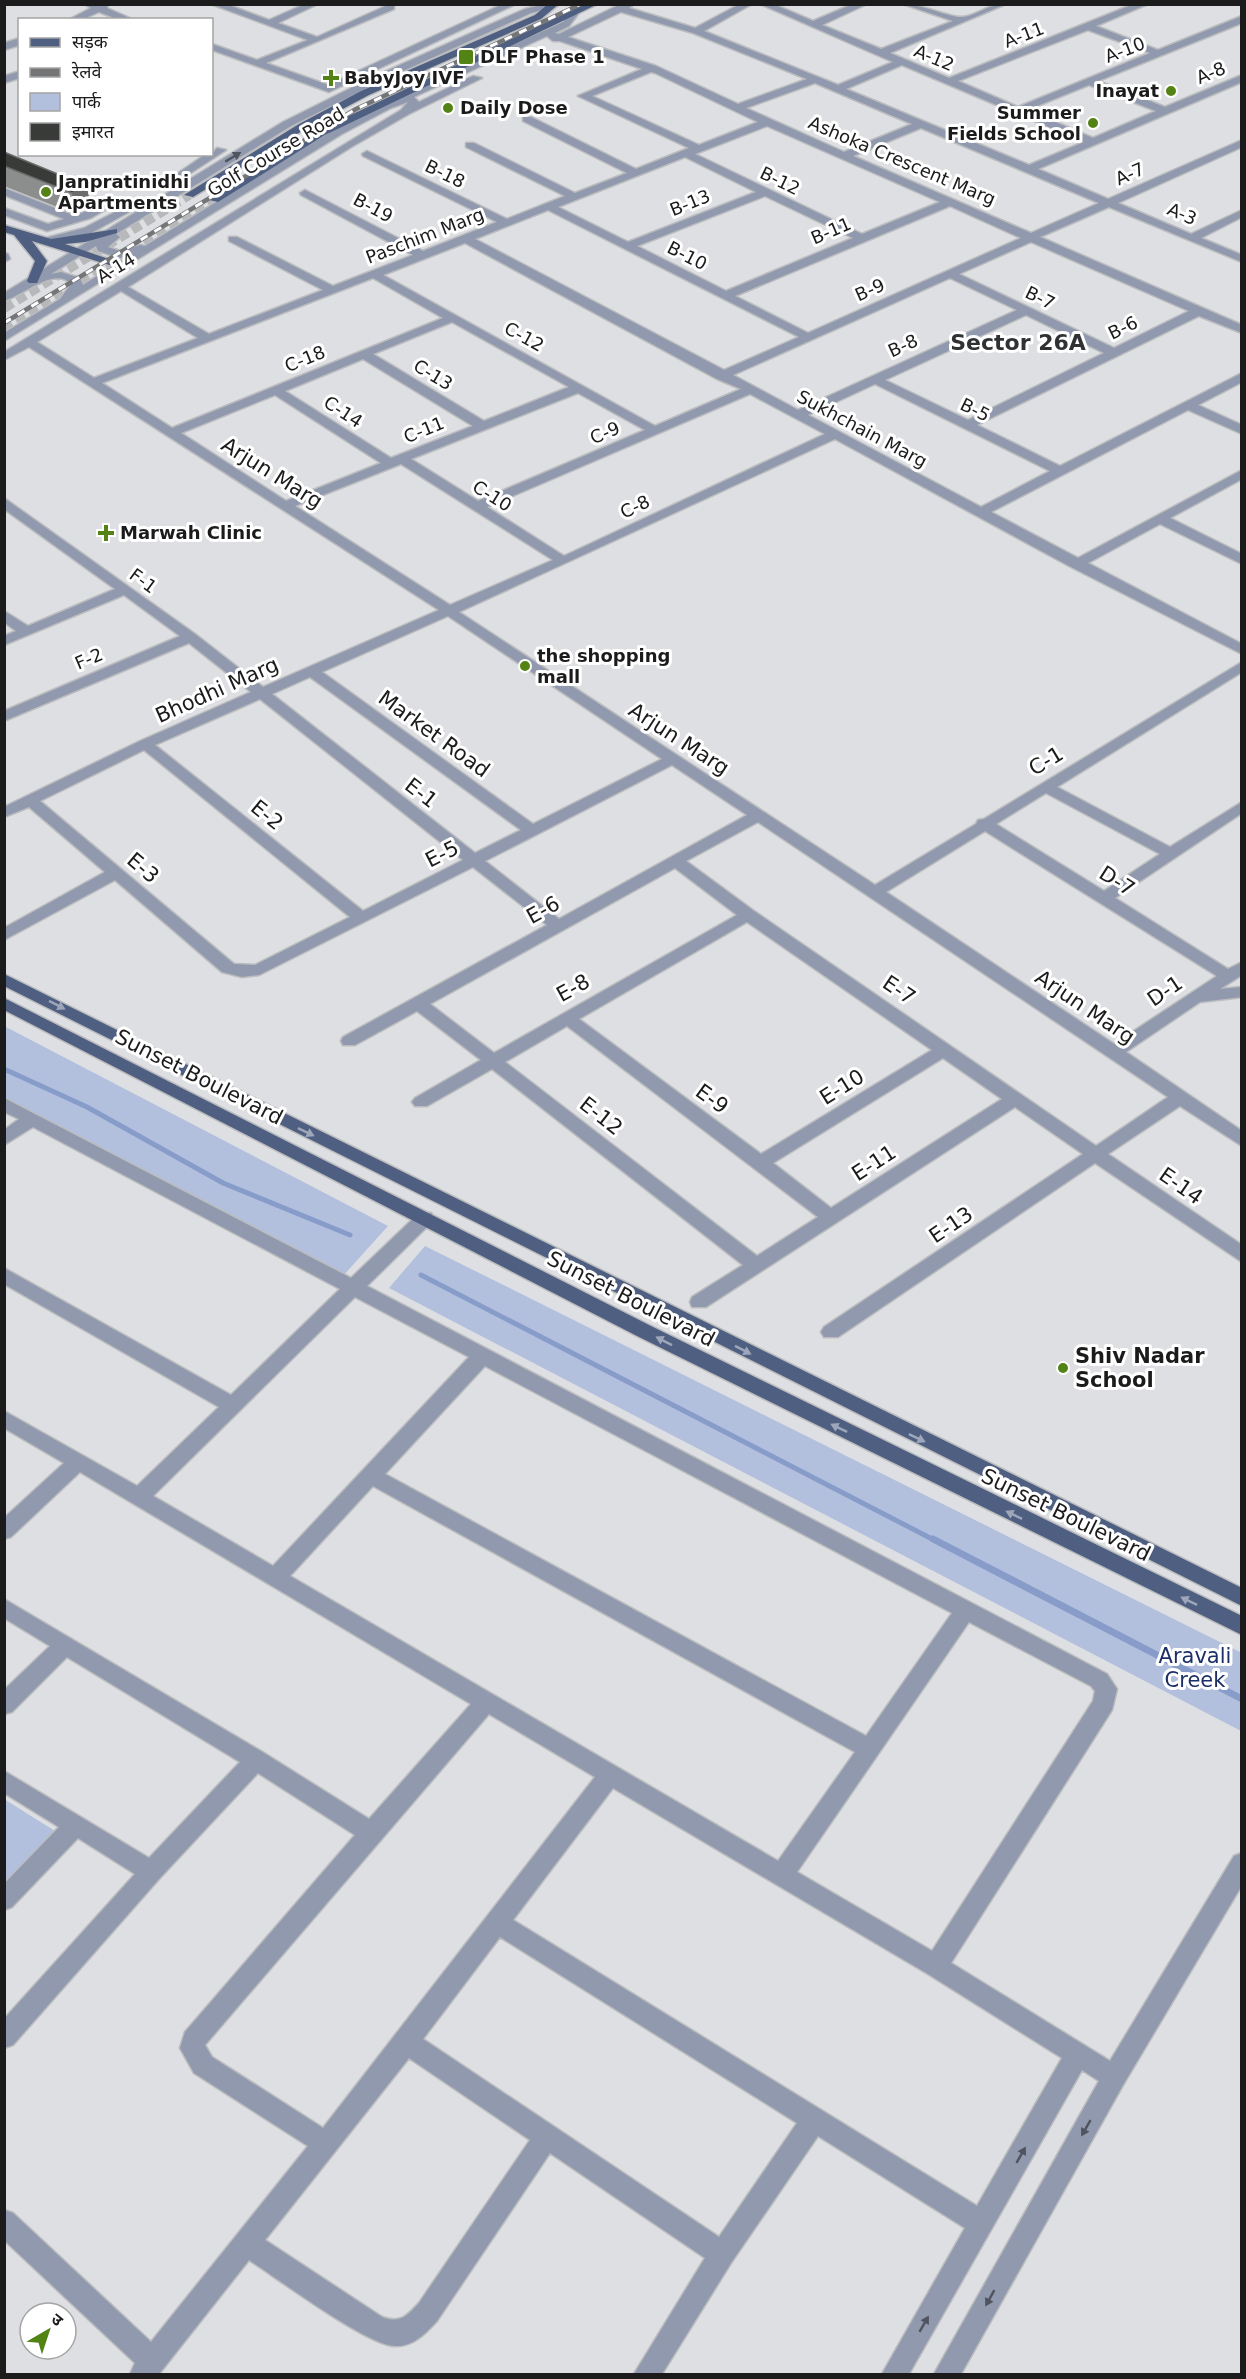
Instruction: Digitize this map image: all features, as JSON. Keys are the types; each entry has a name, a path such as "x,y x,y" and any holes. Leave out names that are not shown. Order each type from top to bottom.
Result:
{"main road":[{"path":"214,200 321,133 594,4"},
{"path":"189,195 303,126 365,93 538,17 552,5"},
{"path":"4,228 75,256 119,269"},
{"path":"19,234 44,240 85,239 113,231"},
{"path":"19,234 35,250 41,261 33,281"},
{"name":"Sunset Boulevard","path":"4,979 1242,1598"},
{"name":"Sunset Boulevard","path":"4,1003 644,1331 1242,1626"},
{"path":"141,1072 160,1057"},
{"path":"481,1246 500,1228"}],"street":[{"path":"88,4 103,7 126,18"},
{"path":"269,23 314,4"},
{"path":"213,154 328,89 512,4"},
{"name":"Golf Course Road","path":"4,338 338,132 606,4"},
{"path":"696,31 748,4"},
{"name":"A-12","path":"764,4 879,54 1092,141"},
{"path":"812,25 863,4"},
{"path":"907,4 961,20"},
{"path":"879,54 1002,4"},
{"name":"A-11","path":"948,82 1144,4"},
{"name":"Golf Course Road","path":"4,298 287,124 377,79 527,12 552,5"},
{"path":"224,6 317,40"},
{"path":"77,18 103,7"},
{"path":"510,62 626,7"},
{"name":"A-3","path":"626,7 696,31 1242,259"},
{"path":"258,63 391,8"},
{"path":"566,24 573,14"},
{"name":"A-10","path":"1019,111 1242,19"},
{"path":"1223,26 1242,33"},
{"path":"1089,27 1161,54"},
{"name":"Ashoka Crescent Marg","path":"546,33 652,68 766,122 952,201 1242,330"},
{"path":"213,47 328,89"},
{"path":"213,61 230,53"},
{"path":"837,89 901,62"},
{"path":"652,68 583,96 697,148"},
{"path":"405,112 490,72"},
{"name":"A-8","path":"1027,170 1241,78"},
{"path":"737,108 814,80"},
{"path":"1090,82 1163,110"},
{"path":"405,112 414,102 408,97"},
{"name":"A-14","path":"5,356 222,225 349,144 405,112"},
{"path":"527,119 636,173"},
{"name":"Paschim Marg","path":"95,382 766,122"},
{"path":"844,156 921,124"},
{"name":"A-7","path":"1033,237 1242,143"},
{"path":"470,145 575,197"},
{"name":"B-12","path":"685,153 861,238"},
{"name":"B-18","path":"368,154 507,223"},
{"path":"44,240 98,226 210,156"},
{"path":"196,164 213,169"},
{"path":"4,211 47,228 87,216 105,207 59,187"},
{"path":"4,191 73,219"},
{"name":"B-13","path":"628,246 765,192"},
{"name":"B-19","path":"304,193 424,256"},
{"name":"B-11","path":"725,296 952,201"},
{"name":"B-10","path":"550,207 808,337"},
{"path":"1191,238 1242,213"},
{"path":"130,221 126,230 104,243 101,246 102,249 122,255 175,233"},
{"name":"B-9","path":"721,376 1033,237"},
{"path":"233,239 333,290"},
{"name":"Sukhchain Marg","path":"467,239 1242,651"},
{"name":"B-7","path":"951,274 1114,353"},
{"name":"C-12","path":"375,275 656,431"},
{"path":"21,288 50,276 70,276 76,280 77,285 65,301"},
{"path":"126,290 207,338"},
{"path":"42,333 52,309"},
{"name":"B-8","path":"796,415 1025,310"},
{"name":"B-6","path":"966,426 1199,311"},
{"name":"C-18","path":"171,433 452,318"},
{"name":"Arjun Marg","path":"28,341 449,611 1114,1052 1242,1140"},
{"name":"C-13","path":"364,354 483,426"},
{"path":"981,512 1242,377"},
{"name":"B-5","path":"874,379 1060,471"},
{"name":"C-11","path":"284,506 578,388"},
{"name":"C-14","path":"276,390 396,461"},
{"name":"C-9","path":"476,507 749,390"},
{"path":"1188,405 1242,430"},
{"name":"C-8","path":"449,611 563,561 835,434"},
{"name":"C-10","path":"396,461 563,561"},
{"path":"1076,564 1242,474"},
{"name":"F-1","path":"4,502 190,638 258,693"},
{"path":"1159,518 1242,560"},
{"path":"4,641 125,590"},
{"name":"Bhodhi Marg","path":"4,813 145,744 449,611"},
{"path":"4,615 27,632"},
{"name":"F-2","path":"4,717 190,638"},
{"name":"C-1","path":"874,893 983,823 1242,666"},
{"name":"Market Road","path":"312,671 533,832"},
{"name":"E-1","path":"258,693 558,926"},
{"name":"E-2","path":"145,744 362,918"},
{"name":"E-5","path":"228,968 242,972 259,970 671,760"},
{"path":"1044,786 1171,854"},
{"name":"E-3","path":"31,801 228,968"},
{"path":"1105,898 1242,806"},
{"name":"E-6","path":"349,1041 757,816"},
{"name":"D-7","path":"983,823 1105,898 1235,972"},
{"name":"E-7","path":"677,862 748,915 1096,1155"},
{"path":"4,935 116,873"},
{"name":"E-8","path":"421,1102 566,1017 748,915"},
{"name":"D-1","path":"1114,1052 1235,972"},
{"path":"1195,998 1242,992"},
{"name":"E-12","path":"418,1003 756,1265"},
{"name":"E-9","path":"566,1017 694,1115 762,1162 831,1218"},
{"name":"E-10","path":"762,1162 945,1049"},
{"name":"E-11","path":"699,1302 1016,1098"},
{"name":"E-13","path":"831,1332 1179,1098"},
{"path":"4,1104 1090,1674 1106,1689 1107,1697 936,1966"},
{"path":"4,1139 32,1118"},
{"name":"E-14","path":"1096,1155 1242,1255"},
{"path":"138,1498 351,1287 425,1218"},
{"path":"4,1275 232,1405"},
{"path":"275,1578 483,1355"},
{"path":"4,1418 936,1966 1114,2078"},
{"path":"4,1531 78,1462"},
{"path":"369,1475 869,1749"},
{"path":"4,1608 256,1760 371,1833"},
{"path":"782,1875 966,1609"},
{"path":"4,1705 65,1645"},
{"path":"325,2144 203,2065 192,2048 194,2040 486,1701"},
{"path":"4,2037 151,1872 256,1760"},
{"path":"4,2223 147,2368 406,2042 611,1774"},
{"path":"4,1781 151,1872"},
{"path":"4,1900 76,1825"},
{"path":"947,2374 1114,2078 1242,1863"},
{"path":"497,1923 982,2224"},
{"path":"406,2042 722,2254"},
{"path":"895,2374 1078,2054"},
{"path":"646,2374 722,2254 814,2120"},
{"path":"246,2243 373,2326 388,2333 403,2334 416,2326 428,2312 547,2137"}],"green space":[{"path":"4,1026 388,1226 343,1276 5,1098"},
{"name":"Aravali Creek","path":"425,1246 1240,1652 1241,1731 389,1288"},
{"path":"4,1799 55,1831 4,1885"}],"building":[{"path":"4,152 87,186 72,193 4,166"}],"waterway":[{"path":"4,1069 87,1107 223,1183 350,1235"},
{"path":"421,1275 936,1541"},
{"path":"933,1539 1242,1699"}],"tunnel":[{"path":"4,308 189,195"},
{"path":"4,330 214,200"}],"railway":[{"path":"4,323 356,109 581,4"}],"place":[{"name":"DLF Phase 1","path":"466,57"},
{"name":"BabyJoy IVF","path":"331,78"},
{"name":"Inayat","path":"1171,91"},
{"name":"Daily Dose","path":"448,108"},
{"name":"Summer Fields School","path":"1093,123"},
{"name":"Janpratinidhi Apartments","path":"46,192"},
{"name":"Marwah Clinic","path":"106,533"},
{"name":"the shopping mall","path":"525,666"},
{"name":"Shiv Nadar School","path":"1063,1368"}],"district":[{"name":"Sector 26A","path":"1018,342"}]}
